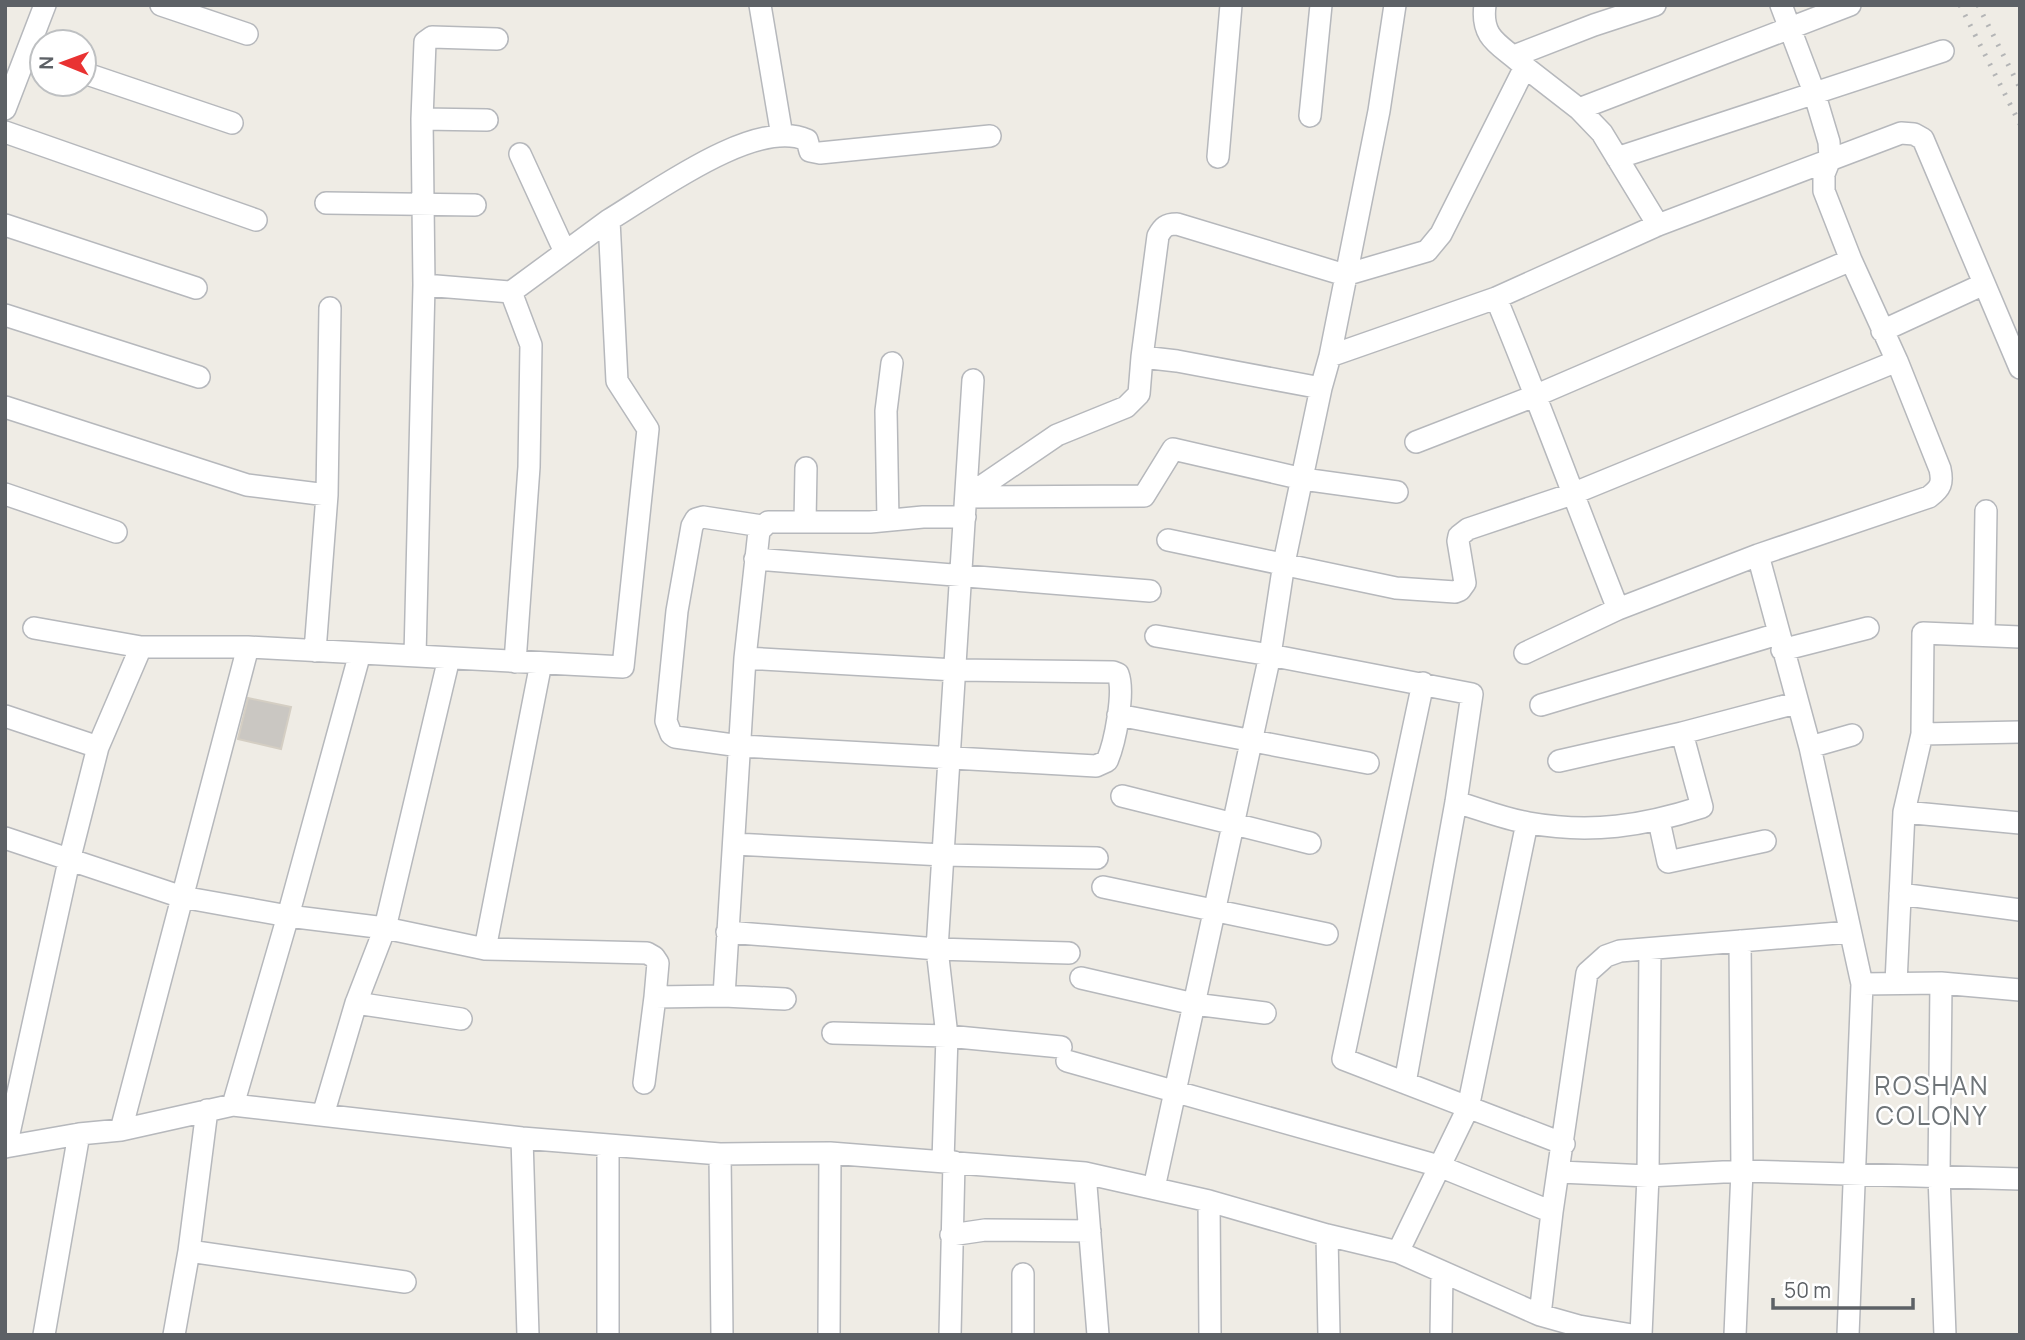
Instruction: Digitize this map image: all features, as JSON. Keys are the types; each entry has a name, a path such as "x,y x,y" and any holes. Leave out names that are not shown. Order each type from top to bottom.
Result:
{"street":[{"path":"40,28 45,5"},
{"path":"161,5 247,34"},
{"path":"760,5 782,136"},
{"path":"1218,157 1231,5"},
{"path":"1310,116 1321,5"},
{"path":"1154,1188 1270,655 1284,563 1330,356 1379,111 1395,5"},
{"path":"1485,5 1483,24 1492,40 1579,109 1602,133 1658,225"},
{"path":"965,507 1057,435 1126,407 1139,394 1158,236 1162,227 1177,224 1345,275 1427,251 1441,234 1519,62 1594,25 1655,5"},
{"path":"1525,653 1618,609 1758,555 1929,497 1940,489 1943,480 1940,469 1897,361 1851,260 1825,191 1824,174 1830,159 1829,142 1814,92 1781,5"},
{"path":"1579,109 1850,5"},
{"path":"415,656 424,285 422,119 425,42 432,37 497,39"},
{"path":"1617,158 1943,51"},
{"path":"5,109 28,67"},
{"path":"98,78 232,122"},
{"path":"422,119 487,121"},
{"path":"5,132 256,220"},
{"path":"1330,356 1496,298 1658,225 1902,133 1923,139 2020,368"},
{"path":"424,285 511,292 610,220 729,148 764,138 797,136 807,140 810,151 820,153 990,136"},
{"path":"520,154 565,252"},
{"path":"326,202 475,205"},
{"path":"34,628 141,647 248,647 623,667 648,429 617,381 610,220"},
{"path":"5,225 196,288"},
{"path":"1416,442 1537,395 1851,260"},
{"path":"1882,331 1984,284"},
{"path":"511,292 531,345 529,467 515,662"},
{"path":"1496,298 1537,395 1572,494 1618,609"},
{"path":"315,651 327,495 330,308"},
{"path":"5,315 199,377"},
{"path":"1142,357 1321,388"},
{"path":"1168,540 1395,588 1455,592 1464,587 1465,583 1458,541 1462,533 1572,494 1897,361"},
{"path":"888,520 886,411 892,363"},
{"path":"950,1335 947,1036 937,948 973,380"},
{"path":"5,407 247,485 327,495"},
{"path":"724,996 745,658 755,559 762,526 768,522 888,520 965,507 1144,496 1173,449 1303,479 1398,492"},
{"path":"805,522 806,468"},
{"path":"5,494 116,532"},
{"path":"1984,635 1986,511"},
{"path":"745,658 955,670 1113,672 1120,678 1118,716 1110,754 1103,764 740,746 675,737 666,721 677,611 692,526 696,519 703,517 762,526"},
{"path":"1758,555 1810,747 1862,984 1848,1335"},
{"path":"755,559 1150,591"},
{"path":"1541,705 1780,642 1868,628"},
{"path":"1896,983 1903,812 1922,734 1923,632 2020,637"},
{"path":"1156,636 1472,694 1456,802 1405,1083"},
{"path":"141,647 98,747 69,861 6,1147 79,1134 121,1130 233,1104 522,1138 720,1154 830,1153 1085,1173 1209,1201 1327,1236 1398,1252 1579,1330 1632,1335"},
{"path":"121,1130 248,647"},
{"path":"233,1104 360,653"},
{"path":"323,1115 356,1003 385,928 449,658"},
{"path":"485,949 541,663"},
{"path":"1423,683 1343,1059 1564,1144"},
{"path":"1559,761 1796,703"},
{"path":"5,716 98,747"},
{"path":"1118,716 1252,739 1368,763"},
{"path":"1922,734 2020,732"},
{"path":"1456,802 1527,823 1593,829 1659,821 1703,807 1682,733"},
{"path":"1810,747 1852,735"},
{"path":"1122,796 1310,843"},
{"path":"1903,812 2020,823"},
{"path":"1659,821 1668,862 1765,841"},
{"path":"1398,1252 1468,1108 1527,823"},
{"path":"5,838 181,897 288,916 385,928 485,949 647,953 658,963 645,1083"},
{"path":"734,844 943,855 1097,858"},
{"path":"1103,887 1327,934"},
{"path":"1900,894 2020,910"},
{"path":"727,932 937,948 1069,953"},
{"path":"1540,1315 1552,1212 1560,1172 1587,973 1606,956 1620,951 1850,932"},
{"path":"1735,1335 1742,1171 1740,941"},
{"path":"1640,1335 1648,1176 1650,949"},
{"path":"1081,978 1194,1004 1265,1013"},
{"path":"1862,984 1941,983 2020,990"},
{"path":"1941,983 1939,1176 1945,1335"},
{"path":"655,997 785,999"},
{"path":"356,1003 461,1018"},
{"path":"833,1033 947,1036 1064,1054 1176,1090 1438,1166 1552,1212"},
{"path":"174,1335 189,1251 207,1110"},
{"path":"44,1335 79,1134"},
{"path":"522,1138 528,1335"},
{"path":"608,1144 608,1335"},
{"path":"829,1335 830,1153"},
{"path":"720,1154 722,1335"},
{"path":"1560,1172 1648,1176 1742,1171 2020,1179"},
{"path":"1085,1173 1098,1335"},
{"path":"1209,1201 1210,1335"},
{"path":"951,1235 985,1230 1090,1231"},
{"path":"1327,1236 1329,1335"},
{"path":"189,1251 405,1282"},
{"path":"1441,1335 1442,1272"},
{"path":"1023,1274 1023,1335"}],"building":[{"path":"248,698 291,707 281,749 238,739"}],"railway":[{"path":"1960,5 2020,124"},
{"path":"1978,5 2020,88"}],"district":[{"name":"ROSHAN COLONY","path":"1932,1100"}]}
